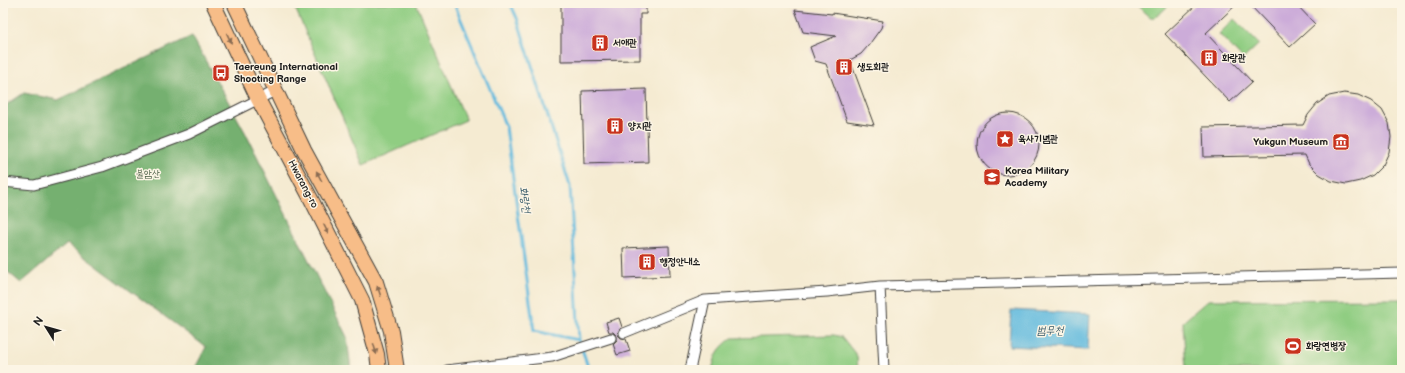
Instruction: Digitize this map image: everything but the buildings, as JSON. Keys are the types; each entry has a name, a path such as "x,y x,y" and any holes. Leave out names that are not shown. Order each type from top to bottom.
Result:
{"main road":[{"name":"Hwarang-ro","path":"213,3 258,100 311,199 362,300 379,370"},
{"name":"Hwarang-ro","path":"234,3 304,150 376,282 391,332 397,370"}],"street":[{"path":"3,182 34,185 102,167 189,134 275,91"},
{"path":"624,333 705,300 827,292 880,286 1402,273"},
{"path":"880,286 884,370"},
{"path":"690,370 705,300"},
{"path":"447,370 552,357 610,338"}],"green space":[{"path":"293,3 416,3 466,120 363,165"},
{"path":"1135,3 1171,3 1156,16 1150,17"},
{"path":"1234,19 1259,44 1243,59 1219,34"},
{"name":"불암산","path":"192,36 245,132 347,337 351,370 194,370 206,347 67,244 21,283 3,268 3,107 24,93 58,100"},
{"name":"화랑연병장","path":"1402,299 1402,370 1186,370 1183,322 1208,300"},
{"path":"834,335 842,337 857,356 858,370 712,370 718,352 732,338"}],"water":[{"name":"범무천","path":"1011,310 1090,314 1088,350 1009,346"}],"waterway":[{"name":"화랑천","path":"454,3 506,127 534,331 579,340 589,370"},
{"path":"510,3 517,18 570,186 579,340"}],"place":[{"name":"서애관","path":"600,43"},
{"name":"화랑관","path":"1209,58"},
{"name":"생도회관","path":"844,67"},
{"name":"Taereung International Shooting Range","path":"221,73"},
{"name":"양지관","path":"615,126"},
{"name":"육사기념관","path":"1005,139"},
{"name":"Yukgun Museum","path":"1341,142"},
{"name":"Korea Military Academy","path":"992,177"},
{"name":"행정안내소","path":"647,262"},
{"name":"화랑연병장","path":"1293,346"}]}
